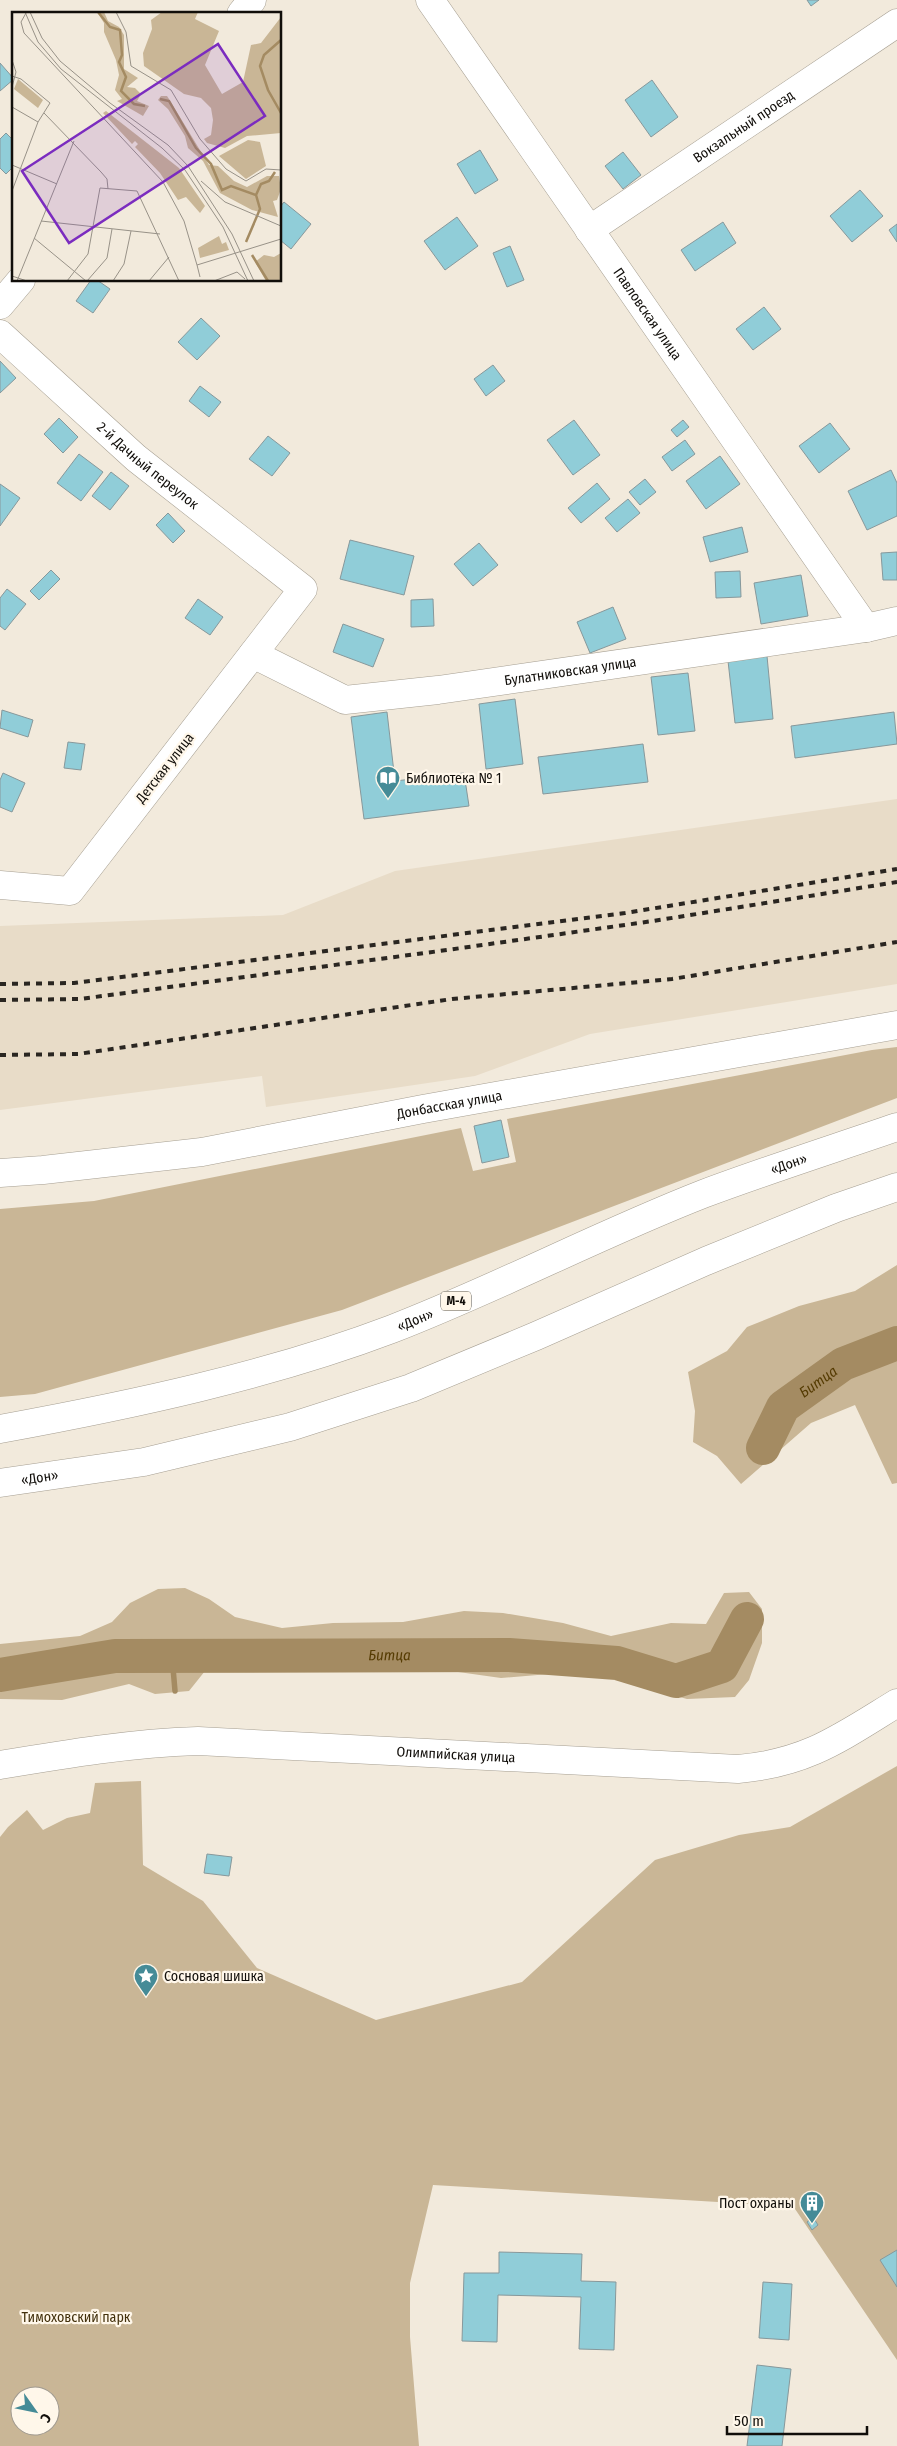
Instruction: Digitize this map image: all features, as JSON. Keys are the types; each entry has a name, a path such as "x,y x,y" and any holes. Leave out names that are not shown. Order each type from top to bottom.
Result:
{"main road":[{"path":"243,12 252,0"},
{"name":"Павловская улица","path":"430,0 866,628"},
{"name":"Вокзальный проезд","path":"589,230 897,23"},
{"path":"0,306 20,281"},
{"name":"2-й Дачный переулок","path":"0,334 136,458 303,589"},
{"name":"Детская улица","path":"0,886 70,892 303,589"},
{"name":"Булатниковская улица","path":"253,654 345,700 438,690 866,628 897,621"},
{"name":"Донбасская улица","path":"0,1173 202,1152 423,1109 897,1025"},
{"name":"«Дон»","path":"0,1429 82,1414 219,1381 303,1358 392,1329 703,1194 897,1127"},
{"name":"«Дон»","path":"0,1483 144,1462 290,1427 392,1394 536,1336 706,1261 836,1208 897,1187"},
{"name":"Олимпийская улица","path":"0,1765 84,1751 163,1742 198,1741 738,1769 786,1762 826,1747 897,1703"}],"shaded area":[{"path":"897,799 897,984 590,1034 475,1076 266,1107 262,1076 0,1110 0,926 283,915 395,871"}],"green space":[{"path":"897,1047 897,1098 342,1310 35,1394 0,1397 0,1209 94,1201 461,1128 473,1171 516,1162 507,1119 872,1050"},
{"path":"897,1265 897,1483 892,1484 855,1405 811,1423 741,1484 717,1456 693,1442 695,1411 688,1372 727,1351 747,1327 799,1306 855,1291"},
{"path":"185,1588 209,1599 235,1617 282,1628 333,1623 403,1622 464,1611 503,1613 563,1623 611,1636 671,1623 706,1624 724,1593 749,1592 762,1609 762,1643 749,1680 735,1697 687,1699 654,1690 628,1678 573,1672 501,1678 444,1670 364,1667 309,1671 205,1671 189,1691 155,1694 129,1684 62,1700 0,1699 0,1644 80,1636 112,1622 130,1603 158,1589"},
{"name":"Тимоховский парк","path":"897,1766 897,2360 791,2203 787,2206 433,2185 410,2283 410,2337 419,2446 0,2446 0,1837 27,1810 43,1830 67,1818 90,1813 95,1783 141,1781 143,1865 203,1901 257,1968 376,2020 522,1982 655,1860 739,1835 790,1827"}],"building":[{"path":"807,0 819,0 811,6"},
{"path":"0,63 12,77 12,81 0,91"},
{"path":"652,80 678,117 651,137 625,100"},
{"path":"6,133 12,139 12,168 6,174 0,168 0,139"},
{"path":"480,150 498,180 475,194 457,164"},
{"path":"623,152 641,175 623,189 605,166"},
{"path":"860,190 883,216 852,242 830,216"},
{"path":"284,202 311,224 291,249 281,241 281,206"},
{"path":"457,217 478,246 445,270 424,241"},
{"path":"723,222 736,243 695,271 681,250"},
{"path":"897,224 897,242 889,230"},
{"path":"510,246 524,280 507,287 493,253"},
{"path":"90,281 98,281 110,289 93,313 76,301"},
{"path":"764,307 781,329 753,350 736,329"},
{"path":"201,318 220,336 197,360 178,342"},
{"path":"0,361 16,378 0,393"},
{"path":"493,365 505,381 486,396 474,379"},
{"path":"200,386 221,402 209,417 189,401"},
{"path":"59,418 78,437 63,453 44,434"},
{"path":"574,420 600,455 573,475 547,440"},
{"path":"683,420 689,427 677,437 671,430"},
{"path":"830,423 850,449 819,473 799,446"},
{"path":"268,436 290,453 272,476 249,459"},
{"path":"685,440 695,454 672,471 662,457"},
{"path":"79,454 103,472 81,501 57,483"},
{"path":"720,456 740,484 706,509 686,481"},
{"path":"891,470 897,483 897,516 867,530 848,491"},
{"path":"111,472 129,486 110,510 92,496"},
{"path":"645,479 656,492 640,505 629,492"},
{"path":"597,483 610,499 581,523 568,508"},
{"path":"0,484 20,498 0,526"},
{"path":"628,499 640,513 617,532 605,518"},
{"path":"168,513 185,531 173,543 156,525"},
{"path":"742,527 748,552 710,562 703,537"},
{"path":"350,540 414,556 404,595 340,579"},
{"path":"479,543 498,565 473,586 454,564"},
{"path":"897,552 897,580 883,580 881,553"},
{"path":"51,570 60,579 39,600 30,591"},
{"path":"740,571 741,597 716,598 715,572"},
{"path":"801,575 808,616 761,624 754,583"},
{"path":"7,589 26,604 5,630 0,626 0,598"},
{"path":"198,599 223,617 210,635 185,618"},
{"path":"433,599 434,626 411,627 411,600"},
{"path":"613,607 626,639 590,653 577,622"},
{"path":"343,624 384,639 373,667 333,652"},
{"path":"767,656 773,719 735,723 728,661"},
{"path":"688,673 695,731 658,735 651,677"},
{"path":"515,699 523,764 486,769 479,704"},
{"path":"2,710 33,720 28,737 0,728"},
{"path":"387,712 395,781 464,773 469,806 364,819 351,717"},
{"path":"894,712 897,744 795,758 791,726"},
{"path":"68,742 85,744 81,770 64,768"},
{"path":"643,744 648,782 543,794 538,757"},
{"path":"3,773 25,783 12,812 0,807 0,780"},
{"path":"501,1120 509,1157 482,1163 474,1126"},
{"path":"207,1854 232,1857 229,1876 204,1873"},
{"name":"Пост охраны","path":"813,2217 818,2225 812,2230 807,2222"},
{"path":"897,2250 897,2287 880,2260"},
{"path":"499,2252 582,2254 581,2281 616,2282 614,2350 579,2349 581,2297 498,2295 497,2342 462,2341 464,2273 499,2273"},
{"path":"763,2282 792,2284 789,2340 759,2338"},
{"path":"757,2365 791,2369 782,2446 747,2446"}],"waterway":[{"name":"Битца","path":"763,1448 783,1407 843,1364 897,1343"},
{"name":"Битца","path":"0,1675 115,1656 509,1655 617,1663 676,1681 722,1666 747,1619"},
{"path":"172,1656 175,1691"}],"railway":[{"path":"0,984 74,983 625,913 897,869"},
{"path":"0,1000 80,999 653,921 897,882"},
{"path":"0,1055 78,1054 452,999 672,979 897,942"}],"place":[{"name":"Библиотека № 1","path":"388,799"},
{"name":"Сосновая шишка","path":"146,1997"},
{"name":"Пост охраны","path":"812,2224"}]}
